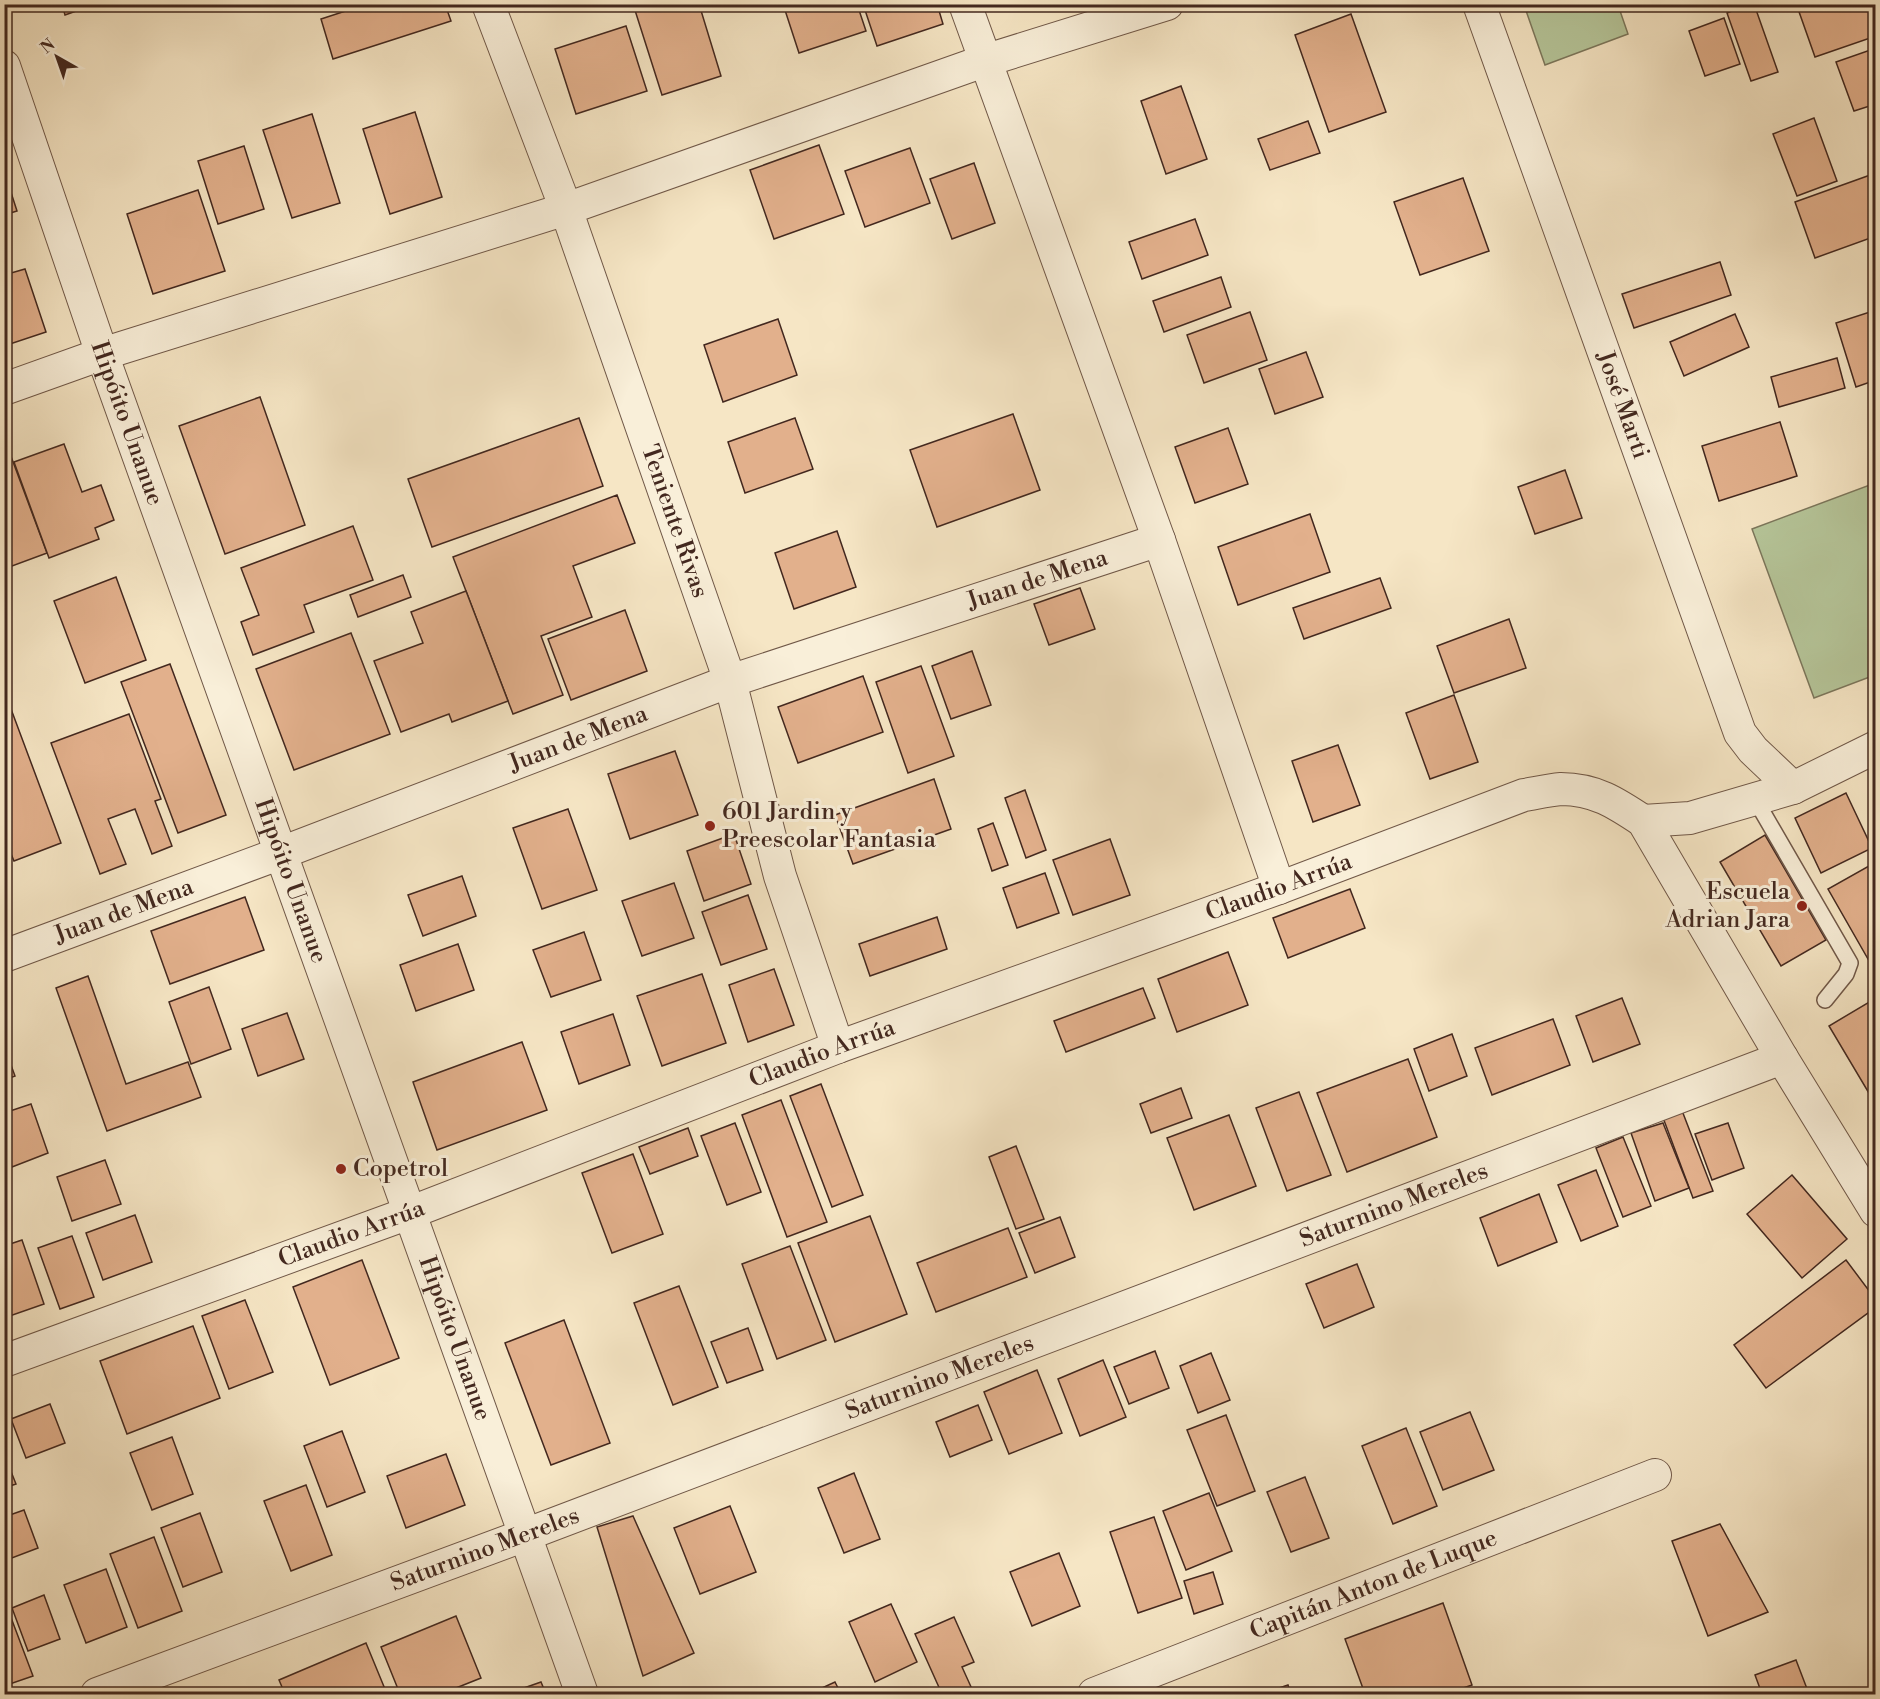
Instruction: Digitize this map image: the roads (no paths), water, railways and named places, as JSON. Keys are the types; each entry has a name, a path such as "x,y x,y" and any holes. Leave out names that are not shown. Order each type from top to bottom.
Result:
{"street":[{"name":"Teniente Rivas","path":"488,4 566,209 730,681 780,876 838,1047"},
{"path":"965,4 1159,540 1279,888"},
{"path":"4,389 102,354 566,209 984,61 1167,4"},
{"name":"José Marti","path":"1479,4 1740,733 1753,750 1793,788"},
{"name":"Hipóito Unanue","path":"4,66 102,354 582,1695"},
{"name":"Juan de Mena","path":"4,956 730,681 1159,540"},
{"path":"1875,747 1793,788 1690,818 1643,821 1875,1211"},
{"name":"Claudio Arrúa","path":"4,1361 409,1213 838,1047 1279,888 1524,795 1560,789 1590,792 1616,803 1643,821"},
{"name":"Saturnino Mereles","path":"97,1695 1782,1058"},
{"name":"Capitán Anton de Luque","path":"1094,1695 1655,1475"}],"lane":[{"path":"1755,799 1850,963 1846,974 1825,1000"}],"place":[{"name":"601 Jardin y Preescolar Fantasia","path":"710,826"},
{"name":"Escuela Adrian Jara","path":"1802,906"},
{"name":"Copetrol","path":"341,1169"}]}
